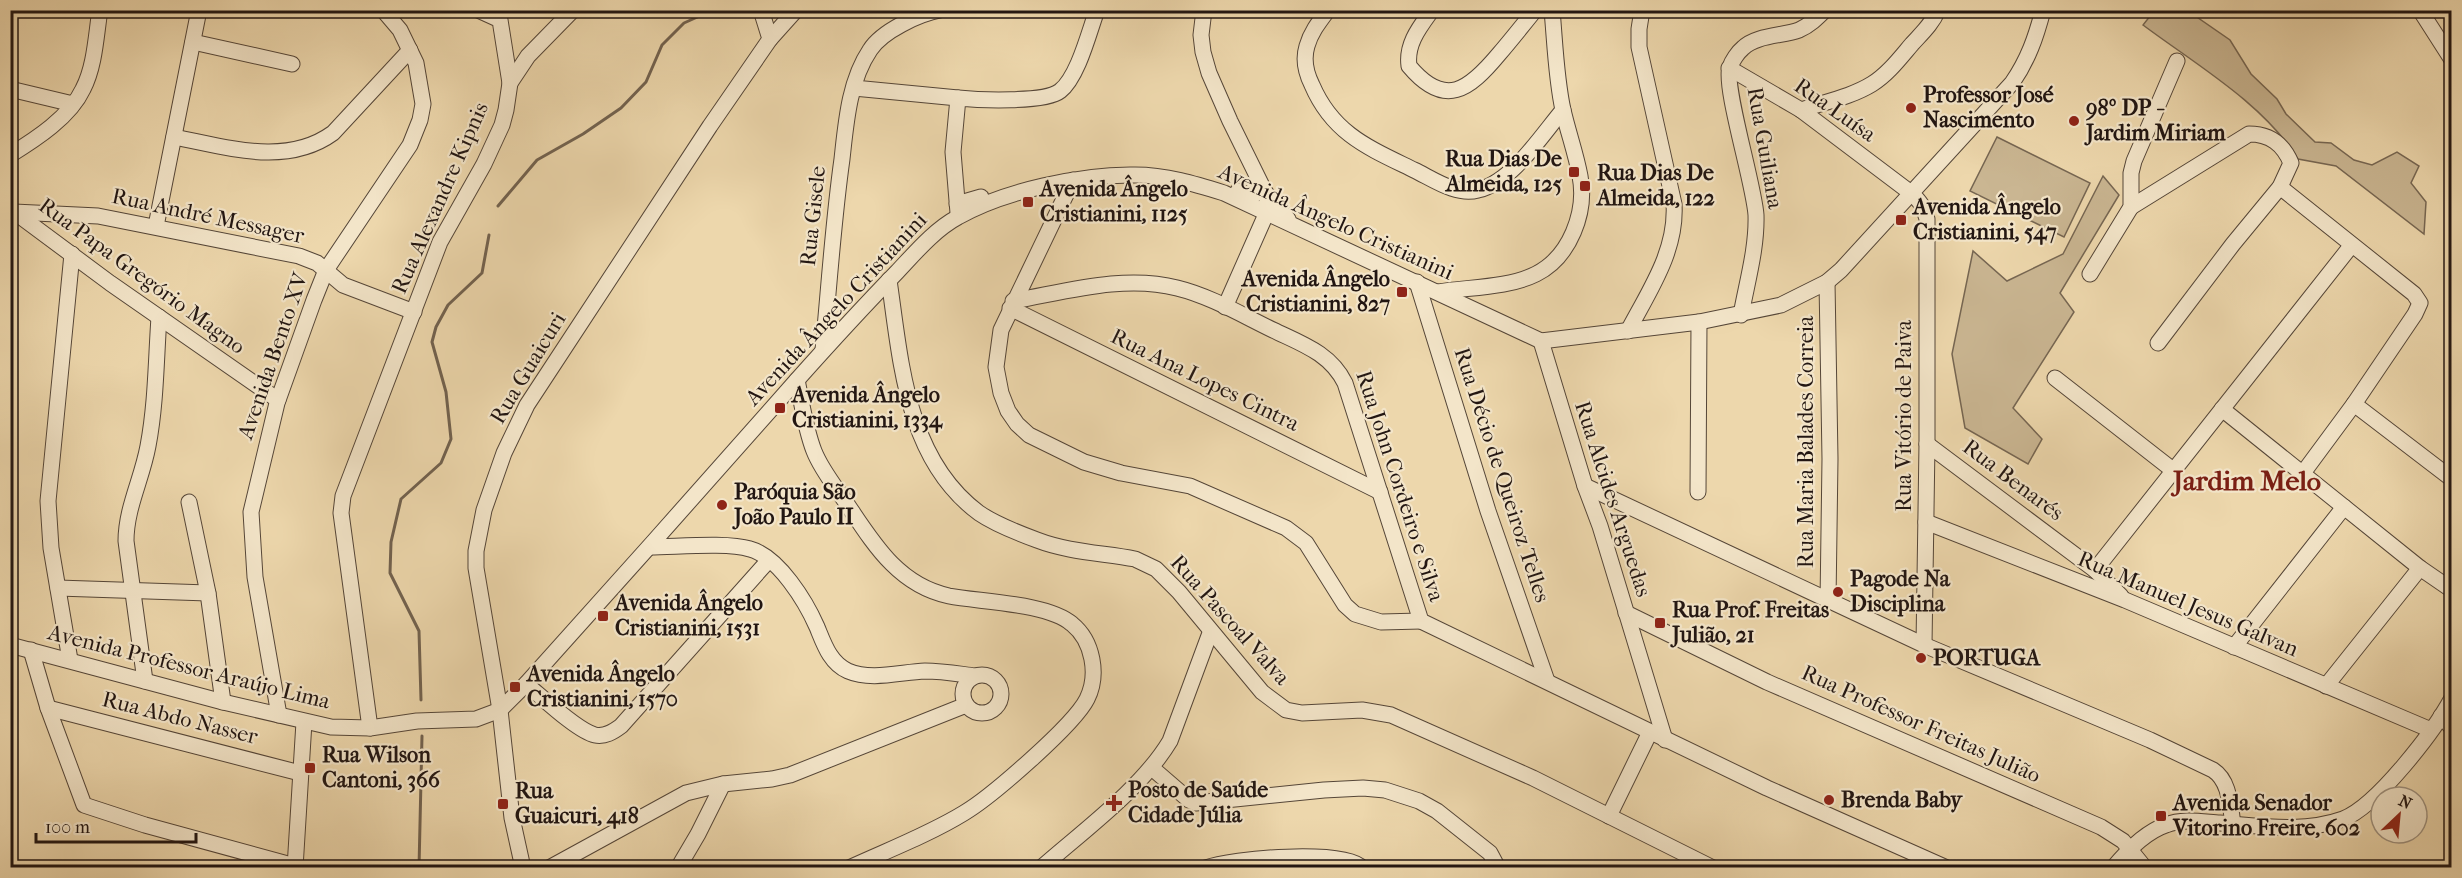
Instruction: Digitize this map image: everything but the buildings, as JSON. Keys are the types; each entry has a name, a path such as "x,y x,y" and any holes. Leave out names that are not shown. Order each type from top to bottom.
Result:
{"street":[{"path":"10,155 49,127 73,104 83,90 88,76 100,10"},
{"path":"156,226 199,10"},
{"name":"Avenida Bento XV","path":"279,716 255,577 251,512 278,400 298,340 326,270 384,186 416,132 423,104 421,83 410,50 400,30 383,10"},
{"name":"Rua Alexandre Kipnis","path":"370,728 341,513 343,495 440,242 484,165 502,125 510,83 500,20 478,10"},
{"path":"510,83 528,56 573,10"},
{"path":"761,10 770,39"},
{"name":"Rua Guaicuri","path":"523,867 512,818 500,710 476,568 476,551 484,510 504,453 527,405 710,126 770,39 796,10"},
{"name":"Rua Gisele","path":"823,350 838,183 854,88 864,60 875,43 907,22 928,12 940,10"},
{"path":"854,88 977,100 1044,98 1058,92 1067,82 1097,10"},
{"path":"1204,10 1201,35 1209,73 1265,192 1294,225"},
{"path":"1328,10 1310,38 1304,58 1309,79 1327,114 1357,141 1452,188 1471,191 1496,183 1510,172 1563,110"},
{"path":"1432,10 1411,42 1408,55 1409,66 1426,84 1436,89 1452,92 1469,85 1483,73 1535,10"},
{"path":"1438,292 1512,281 1535,274 1558,258 1570,240 1577,222 1581,194 1580,178 1563,110 1552,10"},
{"path":"1628,331 1664,261 1675,220 1674,204 1640,47 1639,28 1642,10"},
{"name":"Rua Guiliana","path":"1741,315 1754,248 1756,217 1753,187 1731,90 1729,68 1744,47 1752,42 1808,26 1825,10"},
{"path":"1801,110 1861,90 1873,83 1888,71 1918,38 1934,20 1938,10"},
{"path":"1541,341 1741,315 1781,305 1827,282 1841,270 2012,83 2023,68 2030,52 2043,10"},
{"path":"2420,10 2451,60"},
{"path":"193,42 292,64"},
{"path":"174,137 257,152 299,150 319,143 354,112 410,50"},
{"path":"2131,207 2131,173 2134,161 2177,61"},
{"name":"Rua Luísa","path":"1729,68 1801,110 1911,193"},
{"path":"10,89 73,104"},
{"path":"958,98 953,152 958,210 1067,171 1149,170 1202,178 1252,197 1257,193 1265,192"},
{"path":"2090,274 2131,207 2249,134 2269,137 2286,152 2291,163 2280,188 2233,244 2158,343"},
{"name":"Avenida Ângelo Cristianini","path":"500,710 650,547 823,350 958,210 1073,180 1135,175 1190,182 1224,193 1267,212 1541,341"},
{"path":"1073,180 1001,330 996,367 1001,393 1008,411 1017,424 1029,435 1084,462 1198,488 1286,528 1306,543 1345,605 1355,614 1381,622 1421,621"},
{"path":"2280,188 2418,298 2420,303 2415,314 2354,404 2303,473"},
{"path":"1225,307 1267,212 1265,192"},
{"name":"Rua Vitório de Paiva","path":"1911,193 1920,201 1927,219 1928,444 1924,645"},
{"name":"Rua André Messager","path":"13,211 98,216 299,256 317,263 343,285 414,312"},
{"name":"Rua Papa Gregório Magno","path":"13,211 278,400"},
{"path":"2095,570 2351,246"},
{"path":"70,660 51,548 48,501 72,254"},
{"name":"Rua Pascoal Valva","path":"889,280 903,374 918,430 931,458 952,489 980,513 1037,540 1068,549 1136,559 1156,569 1179,592 1210,633 1262,692 1286,710 1302,713 1362,710 1391,714 1533,778 1713,867"},
{"name":"Rua Décio de Queiroz Telles","path":"1417,282 1488,511 1547,681"},
{"name":"Rua Maria Balades Correia","path":"1827,282 1830,459 1828,602"},
{"name":"Rua John Cordeiro e Silva","path":"1012,305 1090,287 1154,284 1198,295 1312,349 1333,364 1345,383 1421,621 1665,740 1798,802 1947,867"},
{"name":"Rua Ana Lopes Cintra","path":"1012,305 1380,492"},
{"path":"145,681 126,528 144,466 152,426 159,317"},
{"path":"1698,492 1699,322"},
{"name":"Rua Alcides Arguedas","path":"1541,341 1665,740"},
{"path":"2055,378 2174,471"},
{"path":"797,380 814,451 822,467 881,553 895,569 916,584 947,595 1019,606 1059,616 1078,629 1087,644 1093,664 1091,687 1080,709 995,790 947,823 849,867"},
{"path":"2354,404 2451,479"},
{"path":"2222,409 2451,590"},
{"name":"Rua Benarés","path":"1928,444 2095,570 2125,600"},
{"path":"1585,486 1828,602 2150,740 2213,770 2219,774 2226,787 2233,824"},
{"path":"189,502 208,593 223,702"},
{"path":"2234,647 2344,507"},
{"name":"Rua Manuel Jesus Galvan","path":"1926,522 2125,600 2431,730"},
{"path":"650,547 743,548 759,552 800,595 825,645 839,666 861,675 926,671 982,675 993,678 1000,687 1001,698 996,708 986,713 975,712 966,705 963,692 969,680 975,676"},
{"path":"526,684 587,732 602,735 611,733 621,726 769,560"},
{"path":"2326,686 2421,568"},
{"path":"58,588 208,593"},
{"name":"Rua Professor Freitas Julião","path":"1626,613 1786,690 2101,827 2117,836 2145,867"},
{"path":"1041,867 1152,768 1170,741 1210,633"},
{"name":"Avenida Professor Araújo Lima","path":"10,645 223,702 331,727 370,728 417,721 477,719 500,710"},
{"path":"31,650 48,708 84,805 145,825 295,867 304,722"},
{"path":"2113,867 2154,830 2175,822 2233,824 2263,828 2297,827 2344,819 2374,799 2431,730 2446,722 2451,698"},
{"path":"549,867 673,798 723,784 755,782 790,775 966,705"},
{"name":"Rua Abdo Nasser","path":"48,708 300,773"},
{"path":"1609,816 1650,732"},
{"path":"1152,768 1189,800 1196,803 1363,788 1402,794 1437,811 1470,836 1490,852 1498,867"},
{"path":"678,867 698,834 723,784"},
{"path":"2121,867 2130,851"},
{"path":"1206,867 1226,861 1250,858 1341,858 1351,860 1362,867"}],"shaded area":[{"path":"2154,11 2188,11 2230,40 2251,74 2277,99 2286,114 2315,142 2331,143 2354,160 2372,165 2397,152 2419,166 2411,183 2426,202 2424,234 2336,166 2298,159 2266,120 2247,102 2143,25"},
{"path":"1997,137 2090,183 2064,237 1970,191"},
{"path":"2103,176 2119,195 2060,293 2074,312 2013,408 2042,439 2028,464 1965,428 1952,354 1973,251 2007,281 2063,254"}],"waterway":[{"path":"498,206 537,160 583,134 621,108 646,82 662,45 684,23 713,10"},
{"path":"421,700 419,631 390,573 391,542 401,499 441,463 451,439 446,392 432,342 436,327 448,305 482,273 489,235"},
{"path":"419,868 422,736"}],"place":[{"name":"Professor José Nascimento","path":"1911,108"},
{"name":"98º DP - Jardim Miriam","path":"2074,121"},
{"name":"Rua Dias De Almeida, 125","path":"1574,172"},
{"name":"Rua Dias De Almeida, 122","path":"1585,186"},
{"name":"Avenida Ângelo Cristianini, 1125","path":"1028,202"},
{"name":"Avenida Ângelo Cristianini, 547","path":"1901,220"},
{"name":"Avenida Ângelo Cristianini, 827","path":"1402,292"},
{"name":"Avenida Ângelo Cristianini, 1334","path":"780,408"},
{"name":"Paróquia São João Paulo II","path":"722,505"},
{"name":"Pagode Na Disciplina","path":"1838,592"},
{"name":"Avenida Ângelo Cristianini, 1531","path":"603,616"},
{"name":"Rua Prof. Freitas Julião, 21","path":"1660,623"},
{"name":"PORTUGA","path":"1921,658"},
{"name":"Avenida Ângelo Cristianini, 1570","path":"515,687"},
{"name":"Rua Wilson Cantoni, 366","path":"310,768"},
{"name":"Brenda Baby","path":"1829,800"},
{"name":"Posto de Saúde Cidade Júlia","path":"1114,803"},
{"name":"Rua Guaicuri, 418","path":"503,804"},
{"name":"Avenida Senador Vitorino Freire, 602","path":"2161,816"}],"district":[{"name":"Jardim Melo","path":"2247,480"}]}
